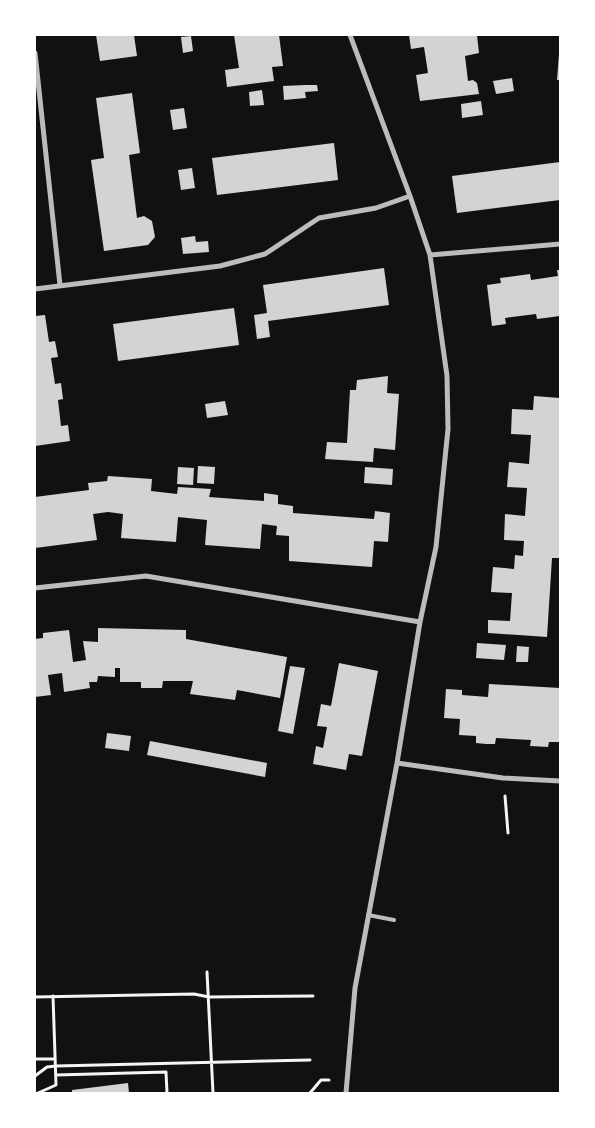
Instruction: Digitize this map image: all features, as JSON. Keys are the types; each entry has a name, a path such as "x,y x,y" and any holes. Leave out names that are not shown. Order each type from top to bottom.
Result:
{"street":[{"path":"346,1093 355,988 397,763 420,622 436,547 448,429 447,376 430,255 350,35"},
{"path":"35,53 60,285"},
{"path":"35,289 220,266 265,254 319,218 376,208 410,196"},
{"path":"430,255 560,244"},
{"path":"35,588 146,576 420,622"},
{"path":"397,763 503,778 560,781"}],"lane":[{"path":"368,915 394,920"}],"path":[{"path":"503,778 508,833"},
{"path":"207,972 214,1093"},
{"path":"35,997 194,994 209,997 313,996"},
{"path":"38,1093 56,1085 52,996"},
{"path":"35,1059 55,1059"},
{"path":"35,1076 47,1067 56,1066 310,1060"},
{"path":"56,1075 166,1072 167,1093"}],"building":[{"path":"96,35 134,35 137,56 100,61"},
{"path":"234,35 279,35 283,66 272,67 274,81 227,87 225,70 239,68"},
{"path":"409,35 477,35 479,53 465,56 468,81 473,80 477,83 479,94 420,101 416,75 428,73 424,47 411,49"},
{"path":"191,36 193,51 183,53 181,37"},
{"path":"559,54 560,80 557,80"},
{"path":"512,78 514,91 496,94 493,81"},
{"path":"317,85 318,91 305,92 306,98 284,100 283,86"},
{"path":"262,90 264,105 250,106 249,92"},
{"path":"132,93 140,153 129,155 137,218 144,216 152,221 155,237 148,245 104,251 91,160 104,158 96,98"},
{"path":"481,101 483,115 462,118 461,104"},
{"path":"184,108 187,128 173,130 170,110"},
{"path":"334,143 338,180 217,195 212,158"},
{"path":"560,162 560,200 457,213 452,176"},
{"path":"192,168 195,188 181,190 178,170"},
{"path":"195,236 196,242 208,241 209,252 183,254 181,238"},
{"path":"384,268 389,305 268,321 270,337 257,339 254,315 267,313 263,285"},
{"path":"557,270 560,270 560,316 537,319 536,314 505,318 506,324 492,326 487,285 501,283 500,278 530,274 531,280 558,276"},
{"path":"234,308 239,345 118,361 113,324"},
{"path":"45,315 49,342 55,341 58,357 51,358 55,384 61,383 63,399 58,400 61,426 68,425 70,441 35,446 35,316"},
{"path":"388,376 387,393 399,394 395,450 374,448 373,462 325,459 327,442 347,443 350,390 356,390 357,380"},
{"path":"534,396 560,398 560,558 552,558 547,637 488,633 488,620 510,621 512,593 491,592 493,567 514,569 515,555 523,556 524,541 504,540 505,514 525,516 527,488 507,487 509,462 529,464 531,435 511,434 512,409 533,410"},
{"path":"225,401 228,415 207,418 205,404"},
{"path":"198,466 215,467 214,484 197,483"},
{"path":"178,467 194,468 193,485 177,484"},
{"path":"365,467 393,469 392,485 364,483"},
{"path":"108,476 152,479 151,491 177,494 178,487 211,489 209,497 264,501 264,493 278,495 278,504 293,506 293,513 374,519 375,511 390,513 388,542 374,541 372,567 289,561 289,536 276,535 277,526 262,524 260,549 205,545 207,520 178,517 176,542 121,538 123,514 108,512 93,514 97,540 35,548 35,497 89,490 88,483 107,481"},
{"path":"98,628 186,630 186,639 287,657 280,698 237,690 235,700 190,694 193,681 163,681 162,688 141,688 141,682 120,682 120,668 115,668 115,677 98,676 97,682 89,682 90,688 64,692 62,673 48,675 51,695 35,697 35,639 43,638 43,633 69,630 73,662 86,660 83,641 98,642"},
{"path":"477,643 506,645 504,660 476,658"},
{"path":"517,646 529,647 528,662 516,662"},
{"path":"339,663 378,671 362,756 349,754 346,770 313,764 316,746 323,748 327,727 317,726 321,704 331,706"},
{"path":"290,666 305,668 293,734 278,731"},
{"path":"489,684 560,688 560,742 549,742 548,747 530,746 531,740 496,738 495,744 486,744 476,743 476,736 459,735 460,719 444,718 446,689 462,690 462,695 488,697"},
{"path":"107,733 131,736 129,751 105,748"},
{"path":"150,741 267,763 265,777 147,755"},
{"path":"128,1083 129,1093 72,1093 72,1090"}]}
